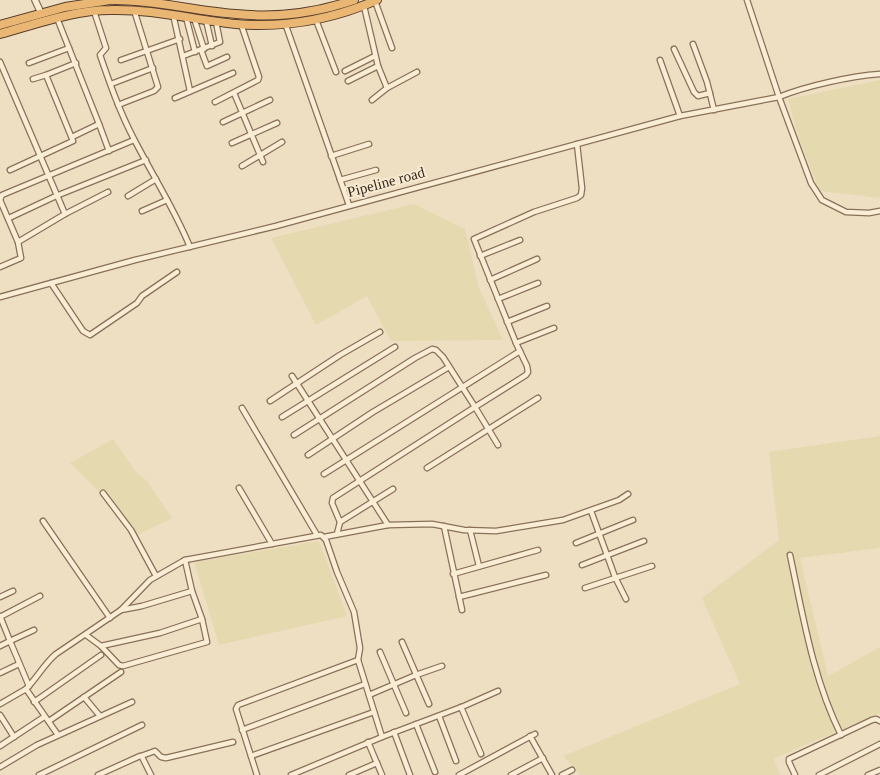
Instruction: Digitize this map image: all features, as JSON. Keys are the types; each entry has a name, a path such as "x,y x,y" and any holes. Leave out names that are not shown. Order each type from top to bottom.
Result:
{"highway":[{"path":"0,25 78,4 110,0"},
{"path":"114,0 154,3 222,13 260,15 312,10 354,0"},
{"path":"0,34 57,18 94,11 134,10 173,14 216,22 285,24 316,20 364,6 376,0"},
{"path":"154,3 154,12"}],"street":[{"path":"35,0 41,13"},
{"path":"376,0 392,48"},
{"path":"747,0 811,183 822,200 846,212 869,213 880,211"},
{"path":"364,6 375,56 387,88"},
{"path":"118,105 158,87 134,10"},
{"path":"94,11 106,48 100,55 118,105 134,140 190,247"},
{"path":"173,14 190,91"},
{"path":"185,16 207,66 226,57"},
{"path":"57,18 109,151"},
{"path":"194,18 200,50"},
{"path":"206,20 212,46"},
{"path":"316,20 336,72"},
{"path":"183,56 220,42 216,22"},
{"path":"215,102 258,80 259,77 241,24"},
{"path":"285,24 349,205"},
{"path":"121,60 180,39"},
{"path":"693,44 714,110"},
{"path":"29,62 70,48"},
{"path":"674,49 694,92 698,96 710,93"},
{"path":"345,71 375,56"},
{"path":"660,60 680,116"},
{"path":"0,62 65,214"},
{"path":"33,79 76,63"},
{"path":"348,81 378,66"},
{"path":"111,84 153,68"},
{"path":"372,100 387,88 417,72"},
{"path":"175,98 233,73"},
{"path":"780,97 792,92 860,75 880,74"},
{"path":"10,170 73,141 46,75"},
{"path":"234,92 263,162"},
{"name":"Pipeline road","path":"0,297 276,226 680,116 780,97"},
{"path":"223,122 270,100"},
{"path":"232,143 252,136 277,123"},
{"path":"72,137 99,124"},
{"path":"0,267 21,258 18,242 9,218 1,205 2,194 134,140"},
{"path":"242,166 282,142"},
{"path":"331,156 369,144"},
{"path":"338,534 340,522 332,500 526,376 528,372 527,366 507,322 474,239 534,212 577,198 582,188 577,144"},
{"path":"9,218 56,196 146,160"},
{"path":"340,180 376,170"},
{"path":"128,196 156,179"},
{"path":"18,242 65,214 108,192"},
{"path":"142,211 167,200"},
{"path":"480,256 520,240"},
{"path":"490,280 537,259"},
{"path":"51,283 83,331 90,335 137,303 142,296 177,272"},
{"path":"498,299 538,283"},
{"path":"507,322 547,306"},
{"path":"516,343 554,328"},
{"path":"270,400 380,332"},
{"path":"282,417 395,347"},
{"path":"294,435 414,358 432,349 436,350 449,367 498,445"},
{"path":"324,474 520,351"},
{"path":"308,455 373,412 449,367"},
{"path":"292,376 388,525"},
{"path":"427,468 538,398"},
{"path":"242,408 318,535"},
{"path":"239,488 272,544"},
{"path":"340,522 393,489"},
{"path":"103,493 131,530 156,576"},
{"path":"0,704 27,687 48,661 121,610 150,580 185,560 318,535 324,537 388,525 432,524 470,530 496,531 563,520 619,500 628,494"},
{"path":"591,511 626,600"},
{"path":"576,543 633,520"},
{"path":"43,521 110,618"},
{"path":"444,526 462,610"},
{"path":"470,530 479,566"},
{"path":"324,537 354,612 360,648 358,660 382,736"},
{"path":"582,565 644,541"},
{"path":"453,574 538,550"},
{"path":"790,555 812,659 833,719 841,735"},
{"path":"86,635 101,646 119,665 123,666 207,642 202,619 192,592 185,560"},
{"path":"585,588 652,566"},
{"path":"459,597 546,575"},
{"path":"0,597 13,591"},
{"path":"121,610 192,592"},
{"path":"40,596 0,617 34,702 58,735"},
{"path":"101,646 160,633 202,619"},
{"path":"0,646 34,630"},
{"path":"402,642 429,704"},
{"path":"380,652 406,713"},
{"path":"34,702 101,655"},
{"path":"257,775 236,709 238,705 358,660"},
{"path":"0,673 19,664"},
{"path":"369,695 442,666"},
{"path":"49,721 121,672"},
{"path":"242,730 365,684"},
{"path":"291,775 382,736 461,708 498,691"},
{"path":"84,697 100,716"},
{"path":"0,767 37,745 132,702"},
{"path":"461,708 481,754"},
{"path":"251,756 374,712"},
{"path":"0,715 14,737"},
{"path":"0,746 44,716"},
{"path":"438,716 456,761"},
{"path":"796,775 789,762 790,759 872,720 880,721"},
{"path":"416,724 435,772"},
{"path":"39,775 142,726"},
{"path":"394,732 410,775"},
{"path":"459,775 533,735 552,775"},
{"path":"98,775 155,751 166,758 233,742"},
{"path":"368,742 382,775"},
{"path":"819,775 880,744"},
{"path":"141,756 151,775"},
{"path":"511,775 543,758"},
{"path":"349,775 377,763"},
{"path":"562,775 572,770"},
{"path":"868,775 880,770"}],"shaded area":[{"path":"880,80 880,198 820,191 800,142 788,99"},
{"path":"414,204 465,229 479,288 503,340 391,341 367,296 316,325 271,238"},
{"path":"880,436 880,548 800,558 828,676 880,647 880,713 773,759 781,775 580,775 563,756 740,684 702,598 779,540 769,452"},
{"path":"113,439 136,472 146,480 172,518 133,537 117,509 70,463"},
{"path":"319,541 347,616 219,645 194,562"}]}
